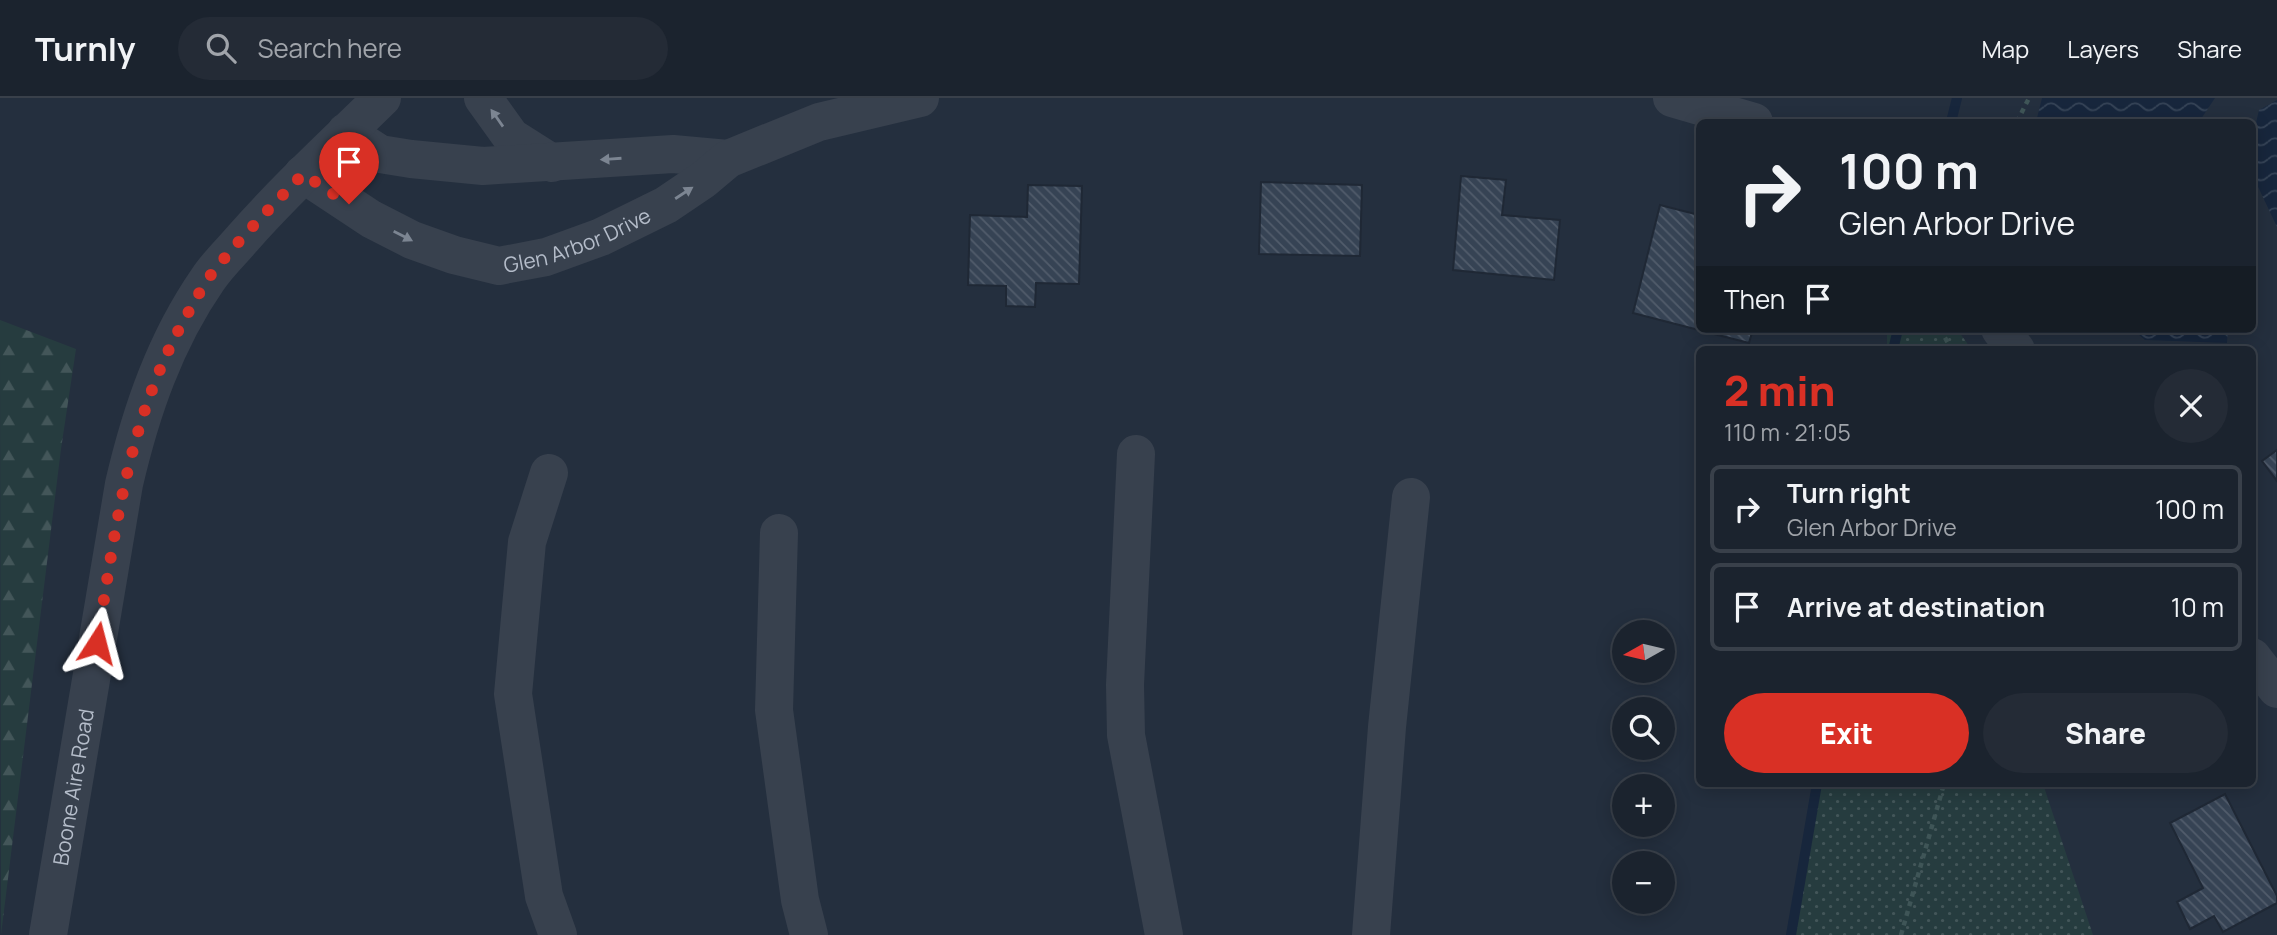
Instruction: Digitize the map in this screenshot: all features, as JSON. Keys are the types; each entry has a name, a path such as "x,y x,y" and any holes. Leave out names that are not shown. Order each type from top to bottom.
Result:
{"street":[{"name":"Boone Aire Road","path":"48,935 124,484 136,431 153,383 172,341 209,278 303,174 382,98"},
{"path":"483,98 511,137 552,163"},
{"name":"Glen Arbor Drive","path":"303,174 371,219 412,240 454,255 499,266 546,257 601,237 666,205 728,159 819,122 920,98"},
{"path":"1672,98 1744,119"},
{"name":"Glen Arbor Drive","path":"346,132 380,154 482,166 673,154 728,159"},
{"path":"1136,454 1125,685 1126,735 1164,935"},
{"path":"548,473 527,542 513,694 544,896 558,935"},
{"path":"1371,935 1387,727 1411,497"},
{"path":"779,533 774,710 800,900 809,935"},
{"path":"2256,662 2277,689"}],"path":[{"path":"2018,119 2029,98"},
{"path":"1901,935 1943,787"}],"green space":[{"path":"0,320 76,349 61,449 1,935"},
{"path":"1887,333 1960,333 1969,346 1887,346"},
{"path":"1816,787 2044,787 2093,935 1791,935"}],"water":[{"path":"2042,98 2215,98 2201,119 2037,119"},
{"path":"2277,100 2277,227 2256,182 2256,123 2259,110"},
{"path":"2137,333 2228,333 2227,343 2145,340"}],"building":[{"path":"1461,176 1506,180 1502,215 1560,220 1554,280 1453,270"},
{"path":"1261,182 1362,185 1360,256 1259,254"},
{"path":"1028,185 1082,186 1079,284 1036,283 1035,307 1006,306 1006,286 968,285 970,215 1027,217"},
{"path":"1660,205 1696,214 1696,329 1633,313"},
{"path":"1710,333 1752,333 1749,343"},
{"path":"2277,450 2277,481 2262,461"},
{"path":"2225,794 2277,896 2277,903 2223,932 2214,916 2190,929 2177,902 2203,888 2170,823"}],"waterway":[{"path":"1952,119 1957,98"},
{"path":"1894,346 1897,333"},
{"path":"1791,935 1816,787"}],"route":[{"path":"97,643 124,484 136,431 172,341 209,278 303,174 349,204"}]}
